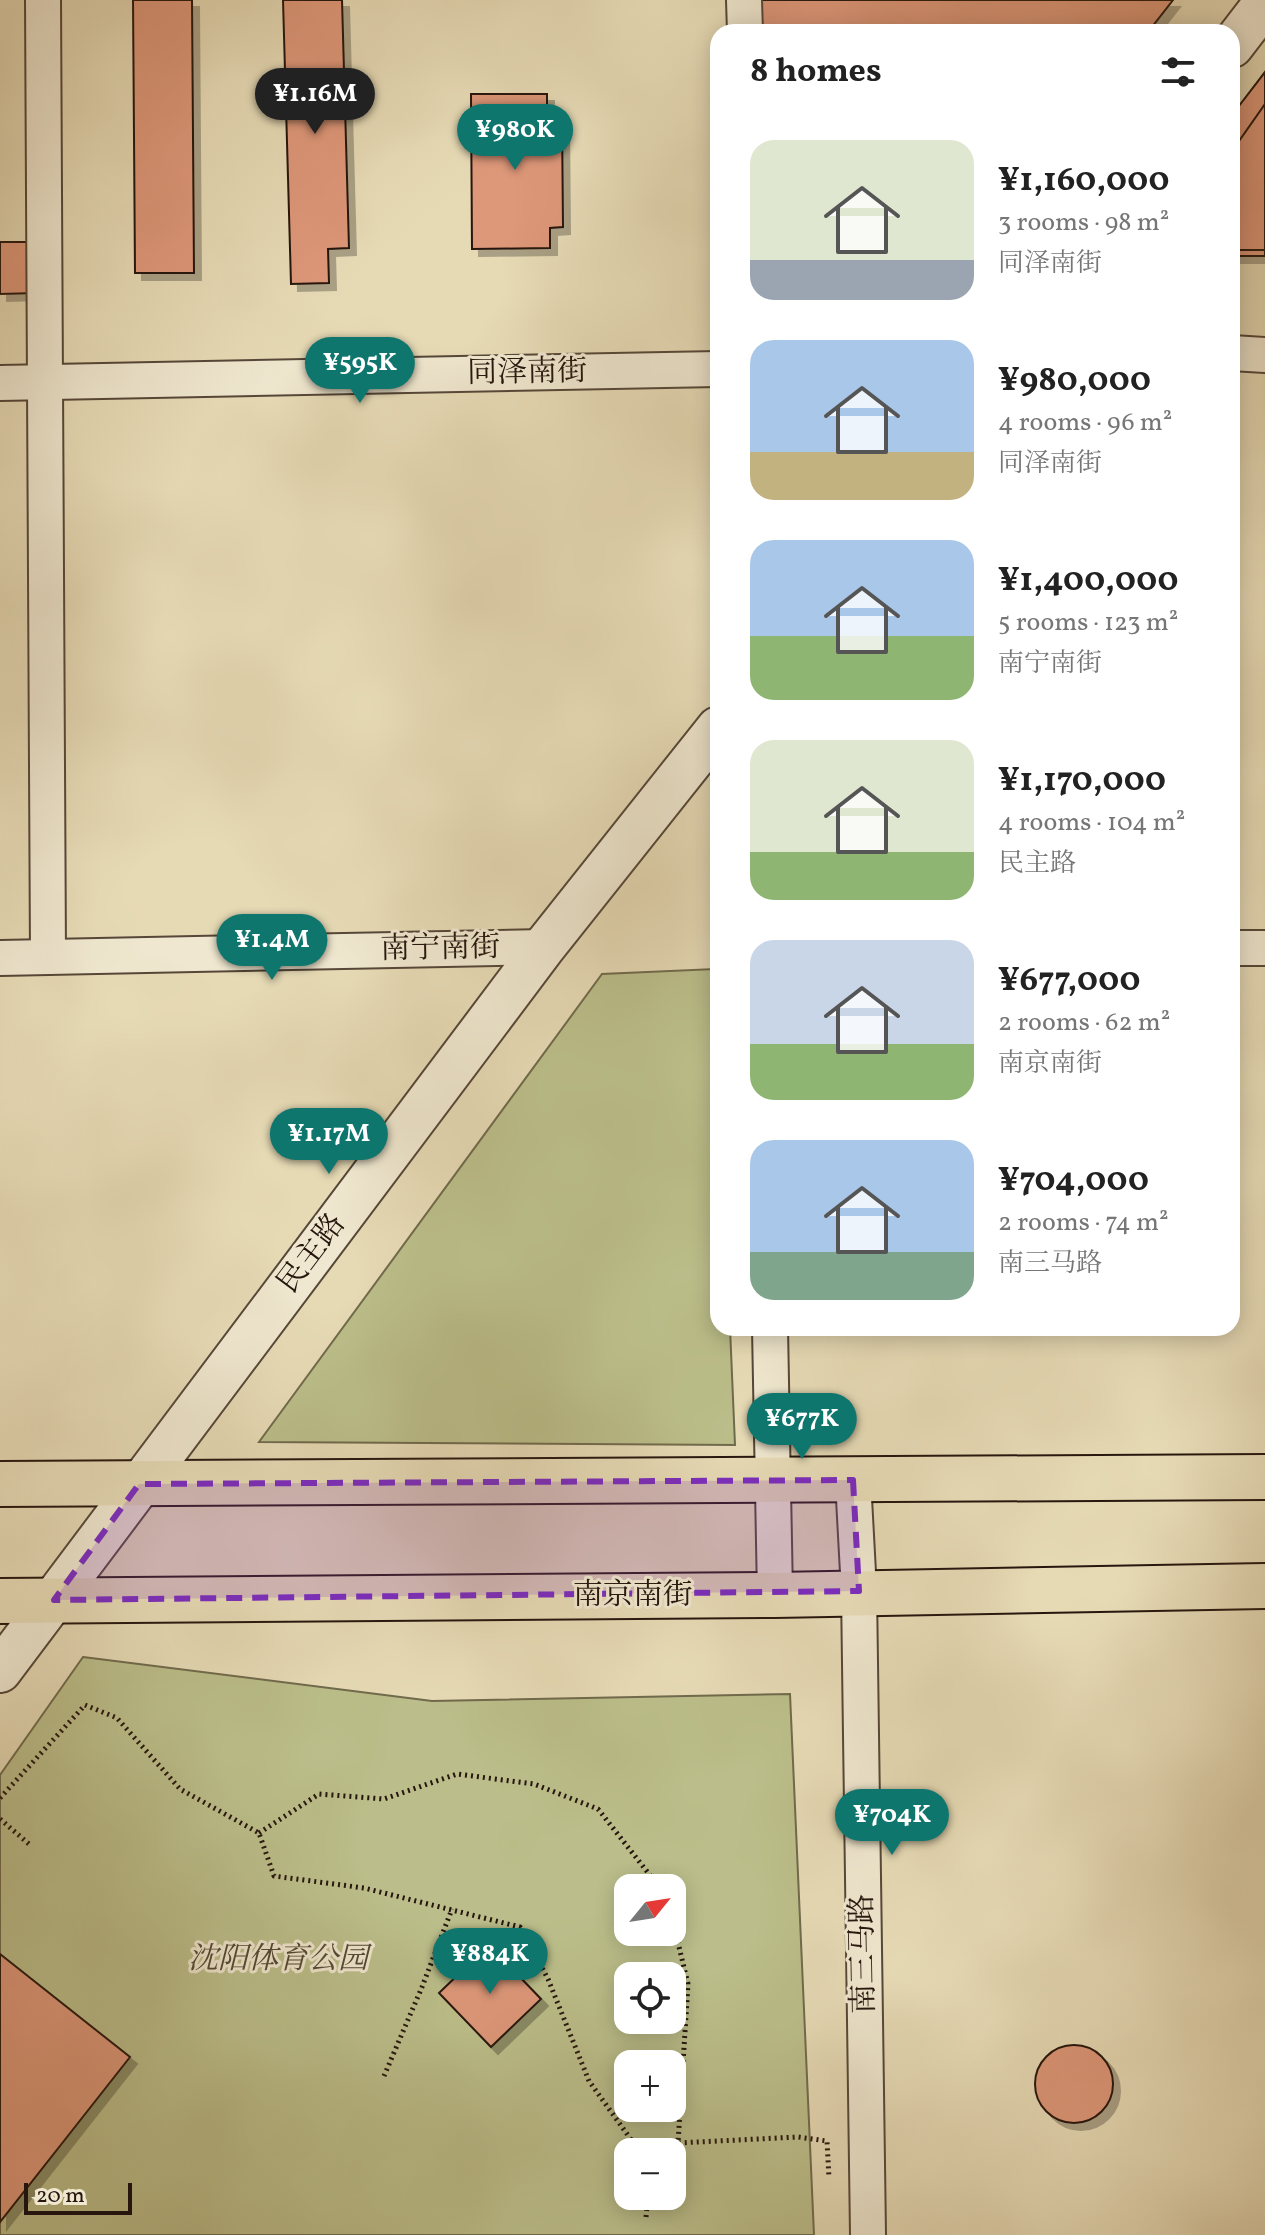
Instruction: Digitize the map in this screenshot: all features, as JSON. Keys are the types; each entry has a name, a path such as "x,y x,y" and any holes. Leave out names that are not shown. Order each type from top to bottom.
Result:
{"main road":[{"path":"0,1484 1265,1477"},
{"name":"南京南街","path":"0,1601 775,1595 859,1591 1265,1586"}],"street":[{"path":"43,0 48,957"},
{"path":"744,0 745,24"},
{"path":"1240,36 1265,3"},
{"path":"1240,353 1265,355"},
{"name":"同泽南街","path":"0,383 710,369"},
{"name":"民主路","path":"0,1671 544,947 710,738"},
{"name":"南宁南街","path":"0,958 544,947"},
{"path":"1240,948 1265,948"},
{"path":"770,1336 775,1595"},
{"name":"南三马路","path":"853,1480 859,1591 868,2235"}],"path":[{"path":"0,1798 85,1705 117,1718 180,1789 259,1833 274,1876 364,1888 520,1927 548,1979 589,2081 630,2138"},
{"path":"259,1833 319,1794 384,1799 457,1774 534,1784 598,1809 649,1874"},
{"path":"0,1819 29,1844"},
{"path":"384,2076 452,1909"},
{"path":"679,1946 688,1984 678,2143 798,2137 827,2141 829,2188"},
{"path":"646,2217 647,2210"}],"highlighted area":[{"path":"853,1480 859,1591 54,1600 139,1484"}],"green space":[{"path":"710,969 710,1336 730,1336 735,1445 259,1442 602,974"},
{"name":"沈阳体育公园","path":"83,1657 432,1701 790,1694 814,2235 0,2235 0,1775"}],"building":[{"path":"133,0 192,0 194,273 135,273"},
{"path":"283,0 342,0 349,248 328,249 329,283 291,284"},
{"path":"747,0 1173,0 1154,24 748,24"},
{"path":"1265,72 1265,256 1240,256 1240,105"},
{"path":"471,94 547,94 547,117 562,117 563,227 550,228 550,248 472,249"},
{"path":"1265,104 1265,250 1240,250 1240,140"},
{"path":"0,242 36,242 37,293 0,294"},
{"path":"489,1945 541,1999 491,2047 439,1993"},
{"path":"0,1954 130,2057 0,2222"},
{"path":"1066,2045 1082,2045 1096,2051 1107,2062 1113,2084 1107,2106 1096,2117 1082,2123 1066,2123 1052,2117 1041,2106 1035,2092 1035,2076 1041,2062 1052,2051"}]}
